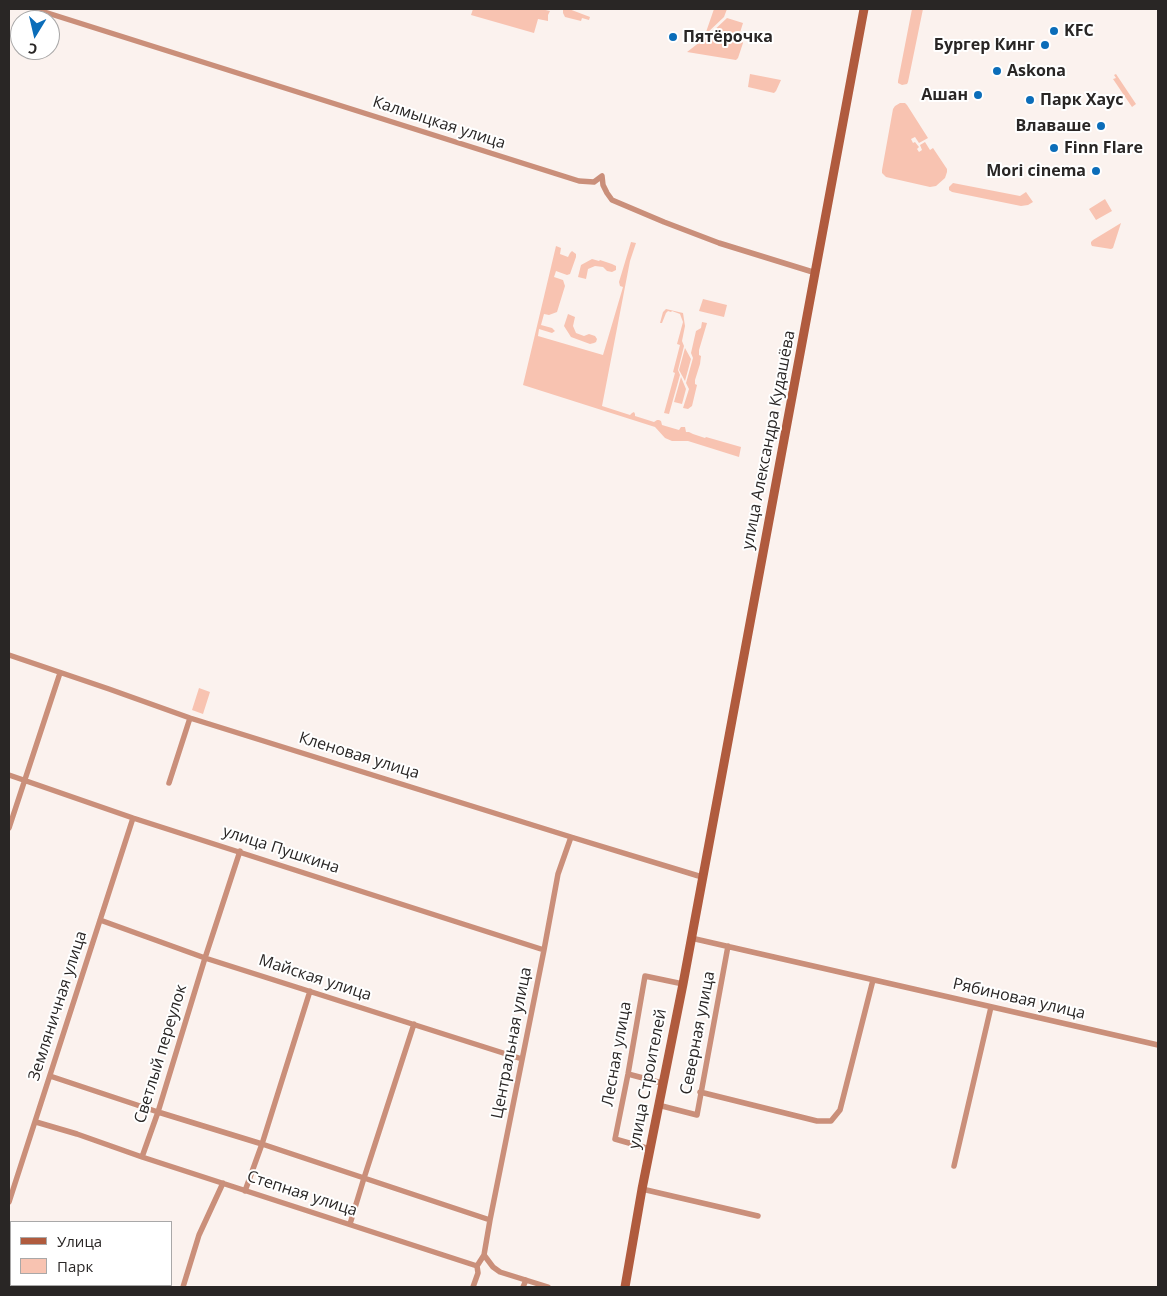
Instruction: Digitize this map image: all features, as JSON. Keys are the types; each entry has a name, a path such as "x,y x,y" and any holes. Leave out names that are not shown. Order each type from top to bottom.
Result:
{"main road":[{"name":"улица Александра Кудашёва","path":"702,877 864,9"},
{"name":"улица Строителей","path":"624,1287 702,877"}],"street":[{"name":"Калмыцкая улица","path":"35,9 579,181 594,182 602,176 603,185 612,200 719,243 816,273"},
{"name":"Кленовая улица","path":"9,655 109,688 190,718 702,877"},
{"path":"9,828 60,673"},
{"path":"169,783 190,718"},
{"name":"улица Пушкина","path":"9,775 133,818 544,950"},
{"name":"Земляничная улица","path":"9,1202 133,818"},
{"name":"Центральная улица","path":"484,1254 558,874 571,837"},
{"name":"Светлый переулок","path":"142,1158 240,852"},
{"name":"Майская улица","path":"100,920 205,958 522,1059"},
{"name":"Рябиновая улица","path":"691,938 1158,1045"},
{"name":"Северная улица","path":"658,1105 697,1115 728,946"},
{"name":"Лесная улица","path":"650,1149 615,1138 628,1074 644,976 683,984"},
{"path":"700,1092 817,1121 832,1121 840,1110 873,980"},
{"path":"245,1191 262,1144 310,991"},
{"path":"954,1166 991,1007"},
{"path":"350,1224 414,1024"},
{"path":"628,1074 662,1084"},
{"path":"50,1076 490,1220"},
{"name":"Степная улица","path":"36,1122 478,1266"},
{"path":"183,1287 199,1235 223,1183"},
{"path":"642,1189 758,1216"},
{"path":"473,1287 478,1273 478,1266 484,1254 500,1272 548,1287"},
{"path":"523,1287 526,1280"}],"green space":[{"path":"473,9 541,9 550,11 548,21 538,19 534,33 471,15"},
{"path":"563,9 569,9 590,17 589,20 582,18 581,21 565,17"},
{"path":"714,9 727,9 724,17 705,35"},
{"path":"912,9 923,9 908,82 902,85 898,81"},
{"path":"727,18 743,23 738,39 743,43 736,60 687,52 709,35"},
{"path":"750,74 781,80 774,93 748,87"},
{"path":"1116,74 1136,104 1132,107 1113,79 1116,78 1114,75"},
{"path":"900,103 907,105 928,138 919,143 915,137 911,139 919,147 917,149 919,152 922,150 920,145 925,142 930,150 933,148 947,169 945,178 936,186 930,187 886,177 882,173 893,109"},
{"path":"953,183 1020,196 1026,192 1033,202 1021,206 952,192 949,190 949,187"},
{"path":"1105,199 1112,211 1096,220 1089,209"},
{"path":"1121,223 1113,248 1092,246 1091,242 1093,240"},
{"path":"631,242 636,243 630,261 602,406 630,415 634,412 635,416 654,422 659,420 662,425 679,430 681,427 685,427 686,432 741,447 739,457 688,441 672,441 665,438 655,427 523,385 556,246 561,248 560,254 568,257 572,251 576,254 576,257 570,274 567,275 556,271 554,277 563,280 565,286 557,312 549,315 544,314 541,325 552,328 555,331 552,333 539,329 538,336 603,355 623,287 620,286 619,282"},
{"path":"592,259 612,264 616,266 616,270 612,272 607,271 603,267 595,266 588,269 586,279 578,277 581,265"},
{"path":"703,299 727,305 724,317 699,311"},
{"path":"666,309 683,313 685,326 682,341 684,346 678,370 680,375 669,414 664,413 675,373 673,372 680,345 677,344 683,322 680,314 668,311 662,323 660,323 663,312"},
{"path":"568,314 575,317 573,326 576,333 584,336 589,334 595,336 596,342 590,344 571,337 564,326"},
{"path":"702,322 707,323 699,350 699,355 701,356 695,380 697,385 692,406 688,409 683,408 689,389 686,383 693,358 691,353 696,331 701,328"},
{"path":"685,348 691,359 685,381 679,370"},
{"path":"681,377 686,389 682,404 674,402"},
{"path":"199,688 210,692 203,714 192,710"}],"place":[{"name":"KFC","path":"1054,31"},
{"name":"Пятёрочка","path":"673,37"},
{"name":"Бургер Кинг","path":"1045,45"},
{"name":"Askona","path":"997,71"},
{"name":"Ашан","path":"978,95"},
{"name":"Парк Хаус","path":"1030,100"},
{"name":"Влаваше","path":"1101,126"},
{"name":"Finn Flare","path":"1054,148"},
{"name":"Mori cinema","path":"1096,171"}]}
